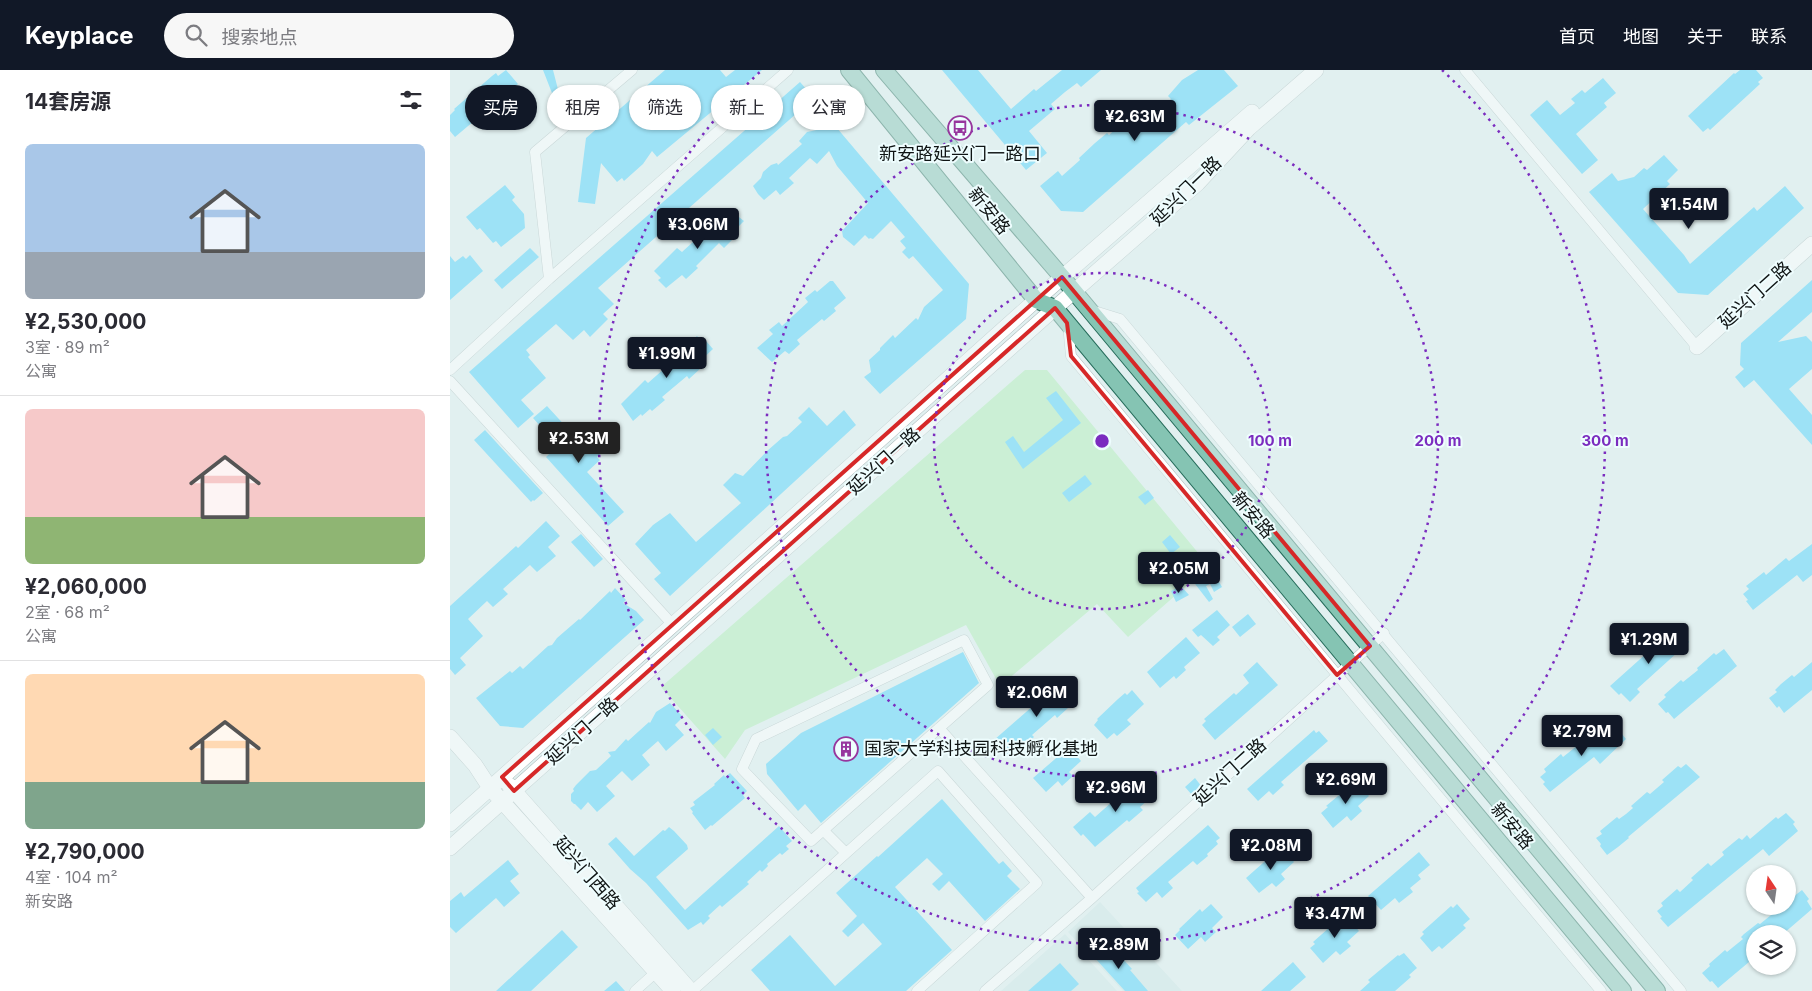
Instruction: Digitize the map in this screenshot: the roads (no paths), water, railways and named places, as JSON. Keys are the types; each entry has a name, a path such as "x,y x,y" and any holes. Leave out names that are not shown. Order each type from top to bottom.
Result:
{"main road":[{"name":"新安路","path":"849,70 1036,300 1055,308 1068,323 1623,991"},
{"name":"新安路","path":"884,70 1089,309 1657,991"}],"street":[{"path":"549,278 535,152 632,70"},
{"path":"450,370 549,278 788,70"},
{"name":"延兴门一路","path":"450,824 1036,300 1301,70"},
{"name":"延兴门一路","path":"450,848 1198,182 1249,128 1316,70"},
{"path":"1465,70 1697,347"},
{"name":"延兴门二路","path":"1697,347 1812,244"},
{"path":"1089,309 1120,319 1681,991"},
{"path":"1068,323 1071,356 1601,991"},
{"path":"450,381 673,625"},
{"name":"延兴门二路","path":"986,991 1092,898 1384,634"},
{"path":"964,640 988,685 939,728 810,841 742,769 756,738 964,640"},
{"path":"939,728 1092,898"},
{"name":"延兴门西路","path":"450,737 475,765 502,802 673,991"},
{"name":"延兴门西路","path":"475,765 502,777 691,991"},
{"path":"691,991 938,771 1037,883 917,991"},
{"path":"823,830 846,853"},
{"path":"635,991 655,973"}],"place":[{"name":"新安路延兴门一路口","path":"960,128"},
{"name":"国家大学科技园科技孵化基地","path":"846,749"}]}
